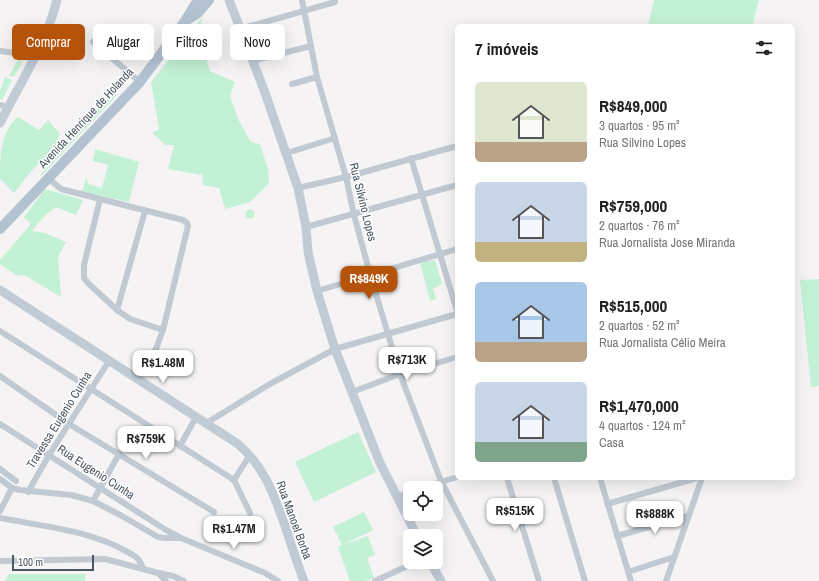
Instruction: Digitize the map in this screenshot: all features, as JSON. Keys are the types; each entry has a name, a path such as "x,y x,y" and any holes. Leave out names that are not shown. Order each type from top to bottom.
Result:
{"main road":[{"path":"50,24 57,0"},
{"path":"180,24 192,0"},
{"name":"Avenida Henrique de Holanda","path":"183,24 198,0"},
{"path":"185,21 198,13 210,0"},
{"path":"229,0 238,24"},
{"name":"Avenida Henrique de Holanda","path":"0,229 140,82 162,52"},
{"path":"0,123 4,106 33,60"},
{"path":"252,61 287,153 298,188 306,227 308,252 317,291 335,348 380,463 413,529"},
{"name":"Rua Manoel Borba","path":"0,290 238,444 250,455 272,489 304,581"},
{"path":"434,569 441,581"}],"street":[{"name":"Rua Silvino Lopes","path":"302,0 317,77 346,177 354,215 370,274 389,333 400,374 441,481"},
{"path":"258,24 335,2"},
{"path":"252,61 311,46"},
{"path":"0,51 12,53"},
{"path":"114,60 140,82"},
{"path":"292,84 317,77"},
{"path":"287,153 335,138"},
{"path":"298,188 346,177 455,147"},
{"path":"410,158 423,195 455,306"},
{"path":"49,179 61,189 186,222 188,226 163,330 156,349 137,379"},
{"path":"306,227 354,215 455,186"},
{"path":"100,200 83,272 84,278 117,310 130,319 163,330"},
{"path":"117,310 145,211"},
{"path":"317,291 455,250"},
{"path":"205,424 268,385 335,348 455,314"},
{"path":"0,331 234,480 250,513"},
{"path":"352,392 400,374 455,358"},
{"name":"Travessa Eugenio Cunha","path":"28,492 49,455 109,361"},
{"path":"0,377 69,424 214,512"},
{"path":"180,446 196,417"},
{"name":"Rua Eugenio Cunha","path":"0,424 152,522 181,538 278,581"},
{"path":"93,501 119,454"},
{"path":"234,480 250,455"},
{"path":"0,470 16,481"},
{"path":"441,481 455,478"},
{"path":"0,479 12,488 28,492 71,495 93,501 158,537 181,538"},
{"path":"508,480 539,581"},
{"path":"555,480 585,581"},
{"path":"601,480 631,581"},
{"path":"607,504 690,480"},
{"path":"666,581 701,480"},
{"name":"Rua Silvino Lopes","path":"443,485 494,581"},
{"path":"0,511 12,488"},
{"path":"397,497 403,495"},
{"path":"617,536 688,516"},
{"path":"0,518 46,525 112,544 136,557 143,569"},
{"path":"628,572 674,557"},
{"path":"0,561 54,561 95,558 111,560 173,576 184,581"},
{"path":"375,581 403,568"},
{"path":"158,573 166,581"}],"green space":[{"path":"654,0 759,0 753,24 648,24"},
{"path":"202,18 201,24 197,24"},
{"path":"18,60 23,61 14,77 9,76"},
{"path":"169,60 207,60 210,71 235,82 230,96 238,119 251,142 260,144 268,169 269,183 250,202 225,209 219,188 203,185 202,175 168,169 174,145 166,145 152,133 159,129 151,82"},
{"path":"5,77 12,80 2,100 0,99 0,91"},
{"path":"118,94 40,177 42,172 97,109 112,96"},
{"path":"18,117 39,130 48,120 60,134 56,143 59,146 33,169 14,193 0,179 0,161 4,137 12,123"},
{"path":"95,149 139,162 129,202 82,192 86,178 89,184 102,188 108,165 93,161"},
{"path":"45,189 83,200 76,215 56,207 40,221 32,231 45,233 66,242 58,257 61,297 26,276 16,275 0,264 0,260 31,224 24,217"},
{"path":"248,210 252,210 254,214 252,218 248,218 246,216 246,212"},
{"path":"435,260 442,284 433,289 436,299 430,301 420,262"},
{"path":"819,279 819,386 811,387 800,280"},
{"path":"358,432 376,472 314,502 295,462"},
{"path":"364,512 373,530 342,545 333,527"},
{"path":"368,536 375,555 367,558 374,578 365,581 350,581 338,547"},
{"path":"9,574 86,574 85,581 5,581"}]}
